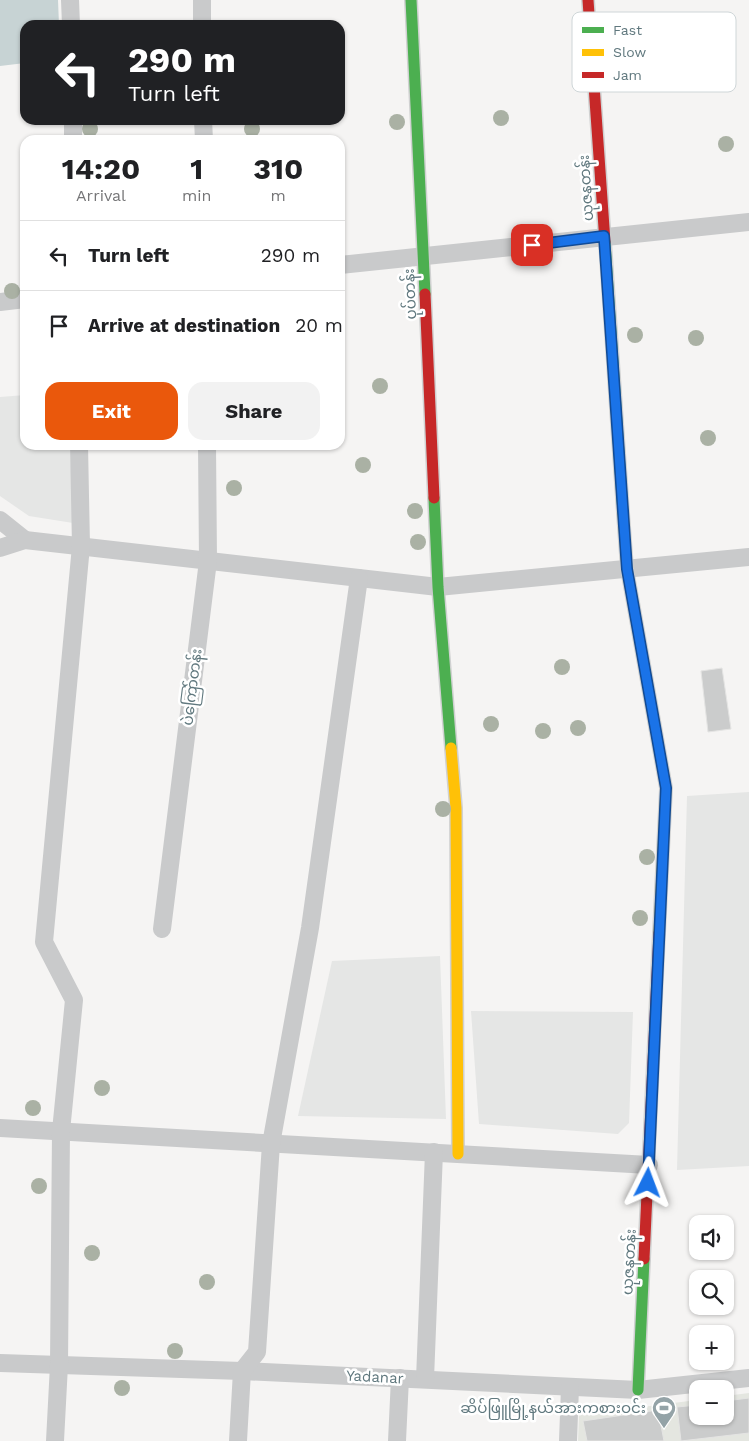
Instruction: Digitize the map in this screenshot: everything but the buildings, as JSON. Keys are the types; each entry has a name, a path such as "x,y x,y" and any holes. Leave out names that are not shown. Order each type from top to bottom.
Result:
{"street":[{"path":"70,0 71,20"},
{"path":"202,0 202,20"},
{"name":"ပုပ်တန်း","path":"411,0 438,587 456,808 458,1154"},
{"name":"ယုဇနတန်း","path":"594,92 627,569 666,788 638,1390"},
{"path":"345,265 604,236 749,222"},
{"path":"0,302 20,300"},
{"path":"55,1441 58,1365 61,1131 74,1000 44,942 81,546 79,450"},
{"name":"ပဲကြော်တန်း","path":"162,929 208,560 207,450"},
{"path":"0,520 25,540"},
{"path":"0,548 25,540 438,587 749,557"},
{"path":"238,1441 242,1371 257,1352 272,1144 310,928 359,578"},
{"path":"0,1128 649,1164"},
{"path":"425,1380 434,1152"},
{"name":"Yadanar","path":"0,1363 242,1371 638,1390 749,1378"},
{"path":"398,1441 400,1378"},
{"path":"568,1441 570,1387"}],"shaded area":[{"path":"0,0 58,0 59,20 20,20 20,64 0,66"},
{"path":"20,395 20,450 70,450 73,523 29,516 0,496 0,397"},
{"path":"749,792 749,1166 677,1170 687,796"},
{"path":"440,956 446,1119 298,1116 332,961"},
{"path":"471,1011 633,1012 629,1123 618,1134 479,1124"},
{"name":"ဆိပ်ဖြူမြို့နယ်အားကစားဝင်း","path":"749,1393 749,1441 578,1441 579,1415 689,1401 689,1425 734,1425 734,1395"}],"traffic: fast":[{"path":"411,0 425,294"},
{"path":"605,242 623,513"},
{"path":"434,498 438,587 451,748"},
{"path":"638,1390 644,1259"}],"traffic: slow":[{"path":"623,513 627,569 666,788 659,933"},
{"path":"451,748 456,808 458,1154"}],"traffic: jam":[{"path":"588,0 589,12"},
{"path":"594,92 605,242"},
{"path":"425,294 434,498"},
{"path":"644,1259 659,933"}],"place":[{"name":"ဆိပ်ဖြူမြို့နယ်အားကစားဝင်း","path":"664,1429"}],"route":[{"path":"532,245 604,236 627,569 666,788 648,1183"}]}
